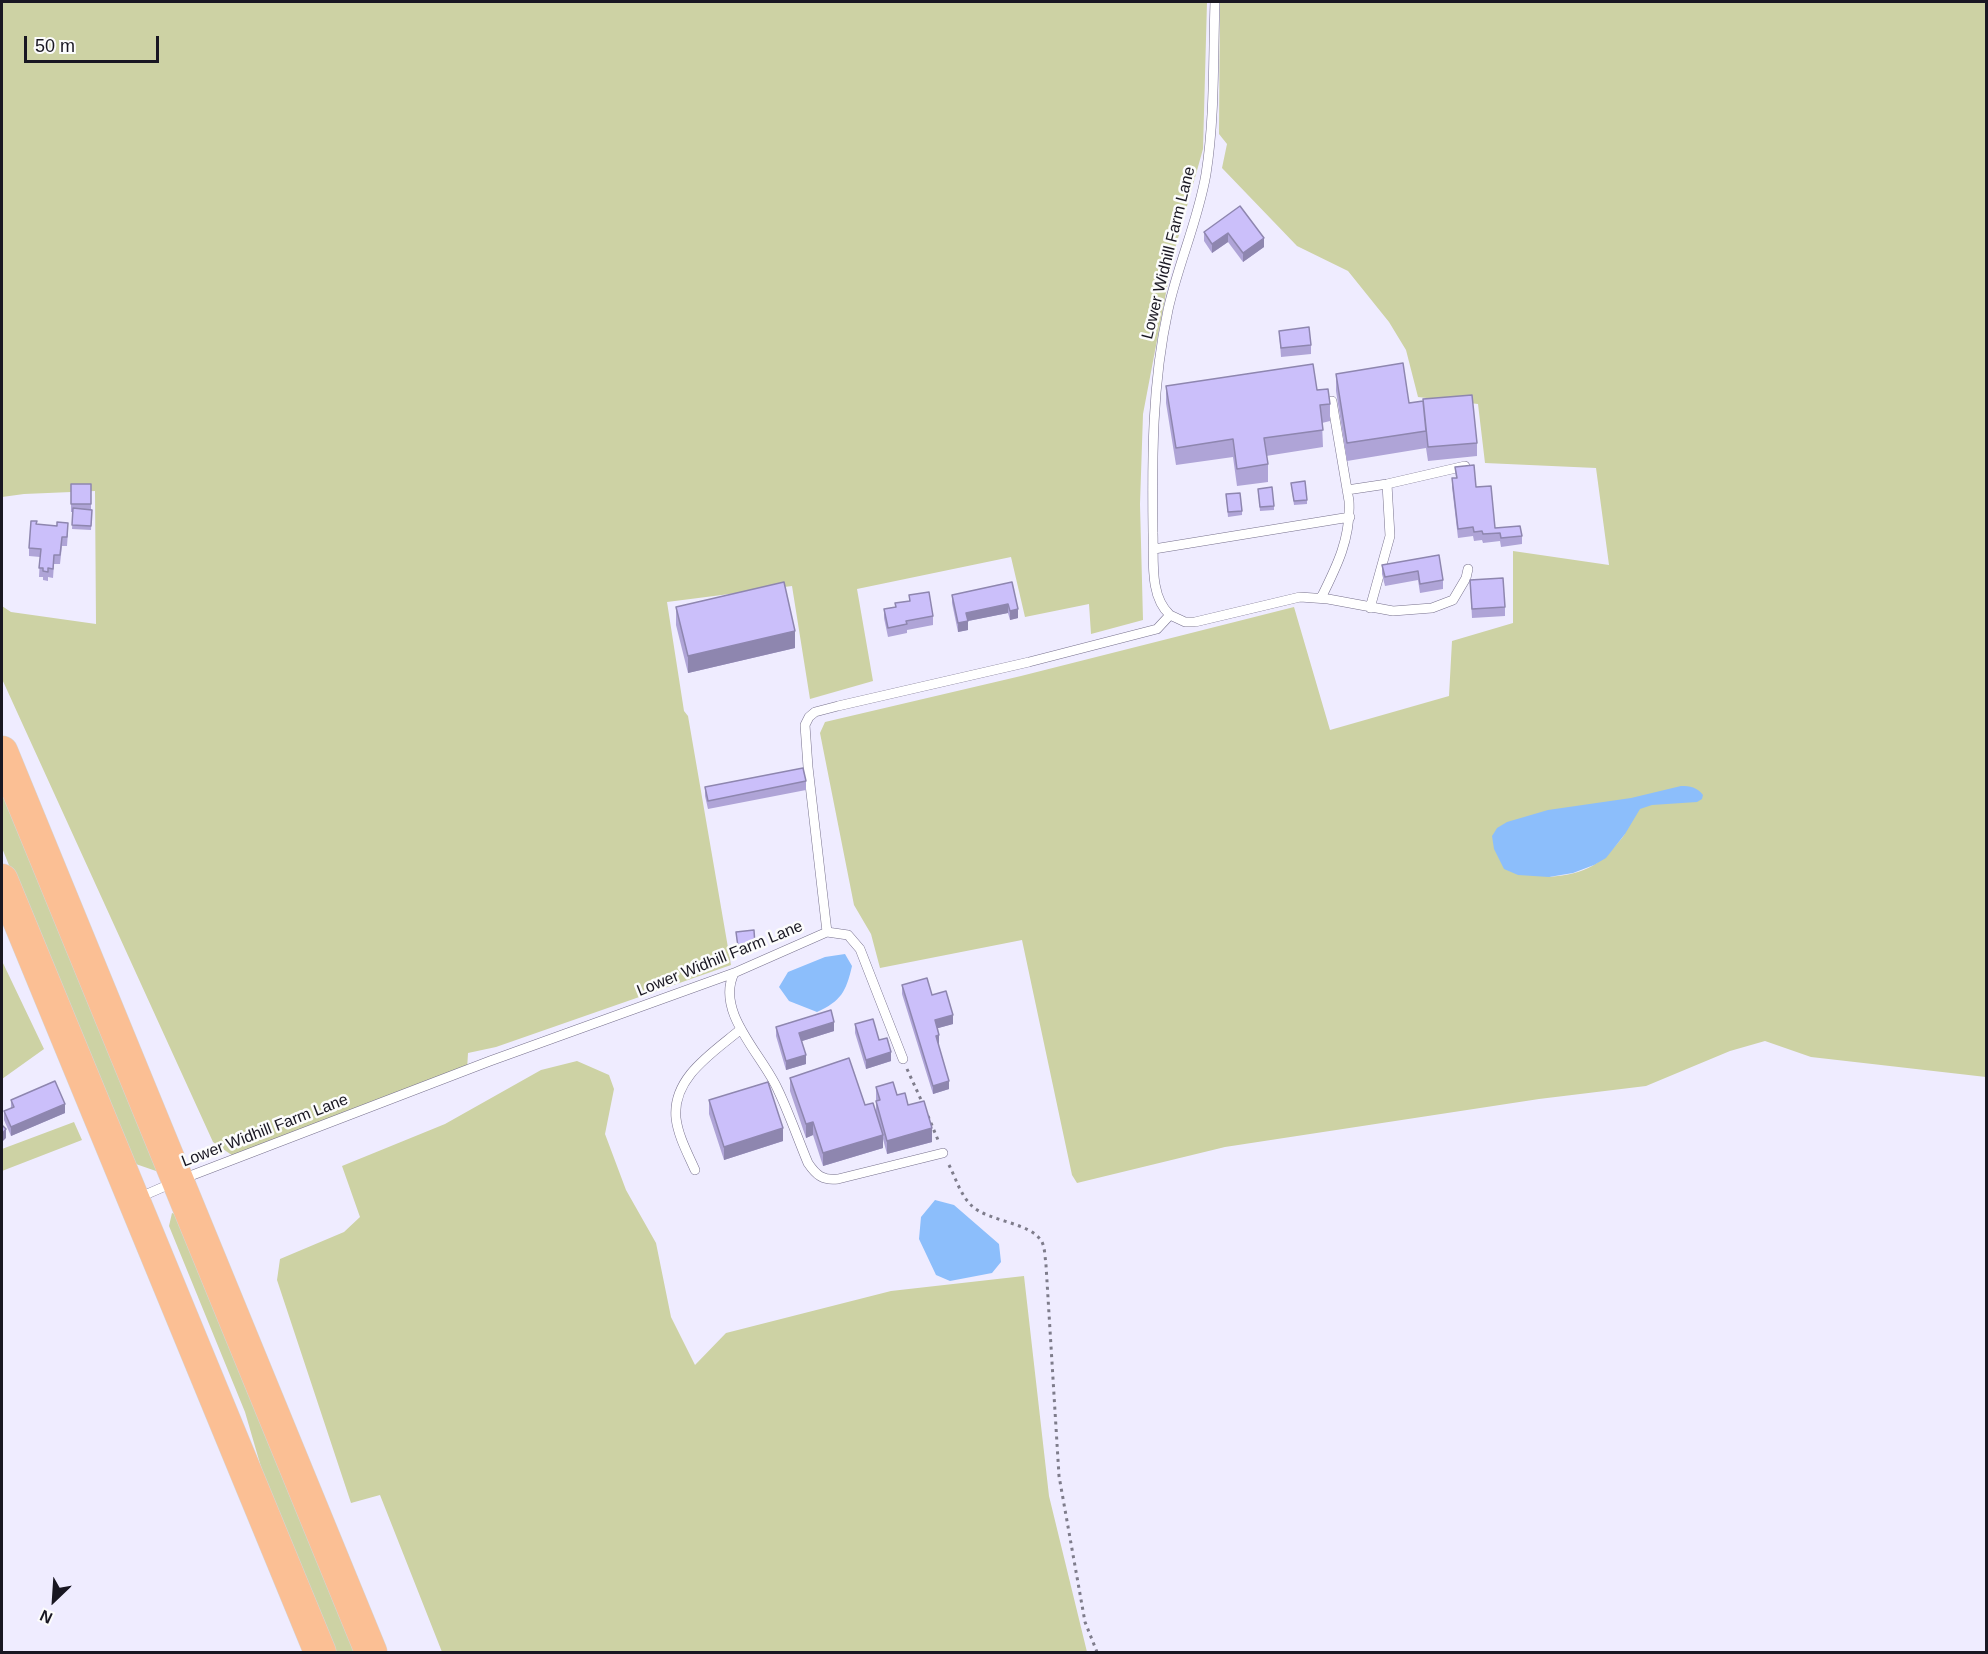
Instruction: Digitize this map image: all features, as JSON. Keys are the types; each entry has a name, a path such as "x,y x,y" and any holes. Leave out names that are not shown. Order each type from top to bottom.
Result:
{"highway":[{"path":"2,752 371,1653"},
{"path":"2,880 320,1653"}],"lane":[{"name":"Lower Widhill Farm Lane","path":"134,1200 177,1181 490,1061 734,973 826,932 808,767 805,725 809,717 815,712 838,706 1029,662 1157,629 1170,615 1160,602 1155,584 1153,428 1161,347 1177,271 1200,202 1206,175 1211,140 1215,2"},
{"path":"1321,598 1342,551 1349,531 1350,517 1332,401"},
{"path":"1347,490 1387,484 1465,466"},
{"path":"1370,608 1390,536 1387,484"},
{"path":"1154,549 1350,517"},
{"path":"1170,615 1185,622 1195,622 1300,597 1321,598 1393,611 1412,611 1453,600 1468,569"},
{"path":"826,932 848,935 860,949 903,1059"},
{"path":"734,973 729,984 728,995 741,1029 778,1088 808,1163 815,1174 830,1180 838,1179 944,1153"},
{"path":"695,1170 676,1119 679,1092 695,1069 741,1029"}],"path":[{"path":"903,1059 964,1196 981,1213 1026,1229 1042,1242 1046,1265 1059,1476 1085,1622 1097,1653"}],"green space":[{"path":"2,2 1207,2 1203,149 1173,256 1143,414 1140,504 1143,620 1091,634 1089,604 1025,617 1011,557 857,589 873,681 810,699 792,586 667,602 684,711 688,716 731,965 496,1047 468,1053 467,1070 236,1158 213,1142 2,679 2,606 11,612 96,624 95,491 2,497"},
{"path":"1220,2 1986,2 1986,1077 1811,1057 1765,1041 1730,1051 1646,1086 1539,1099 1225,1147 1077,1183 1072,1175 1022,940 880,968 871,934 854,905 820,733 825,722 1021,676 1294,607 1330,730 1449,696 1452,641 1513,623 1513,551 1609,565 1596,468 1485,463 1478,404 1418,397 1406,350 1389,322 1348,271 1297,246 1222,168 1227,144 1219,134","holes":["1625,834 1609,853 1593,866 1574,873 1549,877"]},
{"path":"2,786 159,1168 156,1171 130,1162 2,848"},
{"path":"2,961 44,1049 2,1079"},
{"path":"577,1061 609,1075 614,1089 605,1134 626,1190 656,1243 671,1317 695,1365 726,1333 891,1291 1024,1276 1049,1496 1087,1652 442,1652 380,1495 351,1503 277,1280 280,1259 344,1232 360,1217 342,1166 445,1124 541,1070"},
{"path":"74,1122 82,1140 2,1171 2,1149"},
{"path":"172,1213 175,1214 359,1652 334,1652 268,1491 245,1412 169,1226"}],"water":[{"path":"1681,786 1701,792 1702,799 1697,802 1652,805 1640,809 1625,834 1606,858 1573,873 1549,877 1518,875 1504,869 1494,849 1492,836 1497,828 1507,822 1548,810 1631,798"},
{"path":"845,954 852,966 845,989 832,1004 817,1012 789,1001 779,987 788,972 825,957"},
{"path":"935,1200 954,1205 999,1244 1001,1262 992,1273 950,1281 936,1275 919,1239 921,1217"}],"building":[{"path":"1240,206 1264,238 1243,253 1228,233 1212,244 1204,232"},
{"path":"1309,327 1311,345 1281,348 1279,331"},
{"path":"1403,363 1409,403 1423,401 1426,431 1347,443 1336,374"},
{"path":"1313,364 1317,390 1328,389 1330,404 1320,405 1323,430 1264,438 1268,464 1237,469 1233,439 1176,448 1166,386"},
{"path":"1472,395 1477,443 1428,447 1423,399"},
{"path":"1474,465 1476,487 1491,486 1495,528 1520,526 1522,536 1501,538 1500,533 1474,532 1473,527 1458,529 1452,478 1457,478 1455,467"},
{"path":"1305,481 1307,500 1294,501 1291,483"},
{"path":"71,484 91,484 91,504 71,504"},
{"path":"1272,487 1274,506 1260,507 1258,489"},
{"path":"1240,493 1242,511 1228,512 1226,494"},
{"path":"73,508 92,510 91,526 72,525"},
{"path":"31,521 37,521 36,524 57,526 57,522 68,523 67,537 62,537 60,555 54,555 53,569 48,568 48,572 39,568 41,549 29,548"},
{"path":"1439,555 1443,580 1420,584 1418,571 1385,577 1382,565"},
{"path":"1503,578 1505,607 1472,609 1470,580"},
{"path":"784,582 795,631 688,656 676,607"},
{"path":"1012,582 1018,609 1010,611 1008,604 966,613 968,621 958,623 952,595"},
{"path":"929,592 933,616 906,621 907,624 888,628 884,609 896,607 895,603 910,601 909,595"},
{"path":"803,768 806,781 708,801 705,787"},
{"path":"754,930 755,945 738,947 736,932"},
{"path":"927,978 932,995 946,991 953,1015 935,1020 939,1035 936,1036 949,1081 933,1086 902,985"},
{"path":"831,1010 834,1022 799,1033 806,1055 786,1061 776,1027"},
{"path":"873,1019 879,1040 887,1038 891,1052 866,1060 855,1024"},
{"path":"849,1058 865,1105 873,1103 883,1135 823,1153 813,1122 806,1124 790,1078"},
{"path":"55,1081 65,1104 11,1127 4,1111 14,1107 11,1100"},
{"path":"768,1082 783,1128 724,1147 709,1100"},
{"path":"893,1082 897,1095 905,1093 908,1105 924,1101 932,1128 887,1141 876,1101 880,1100 876,1087"}]}
